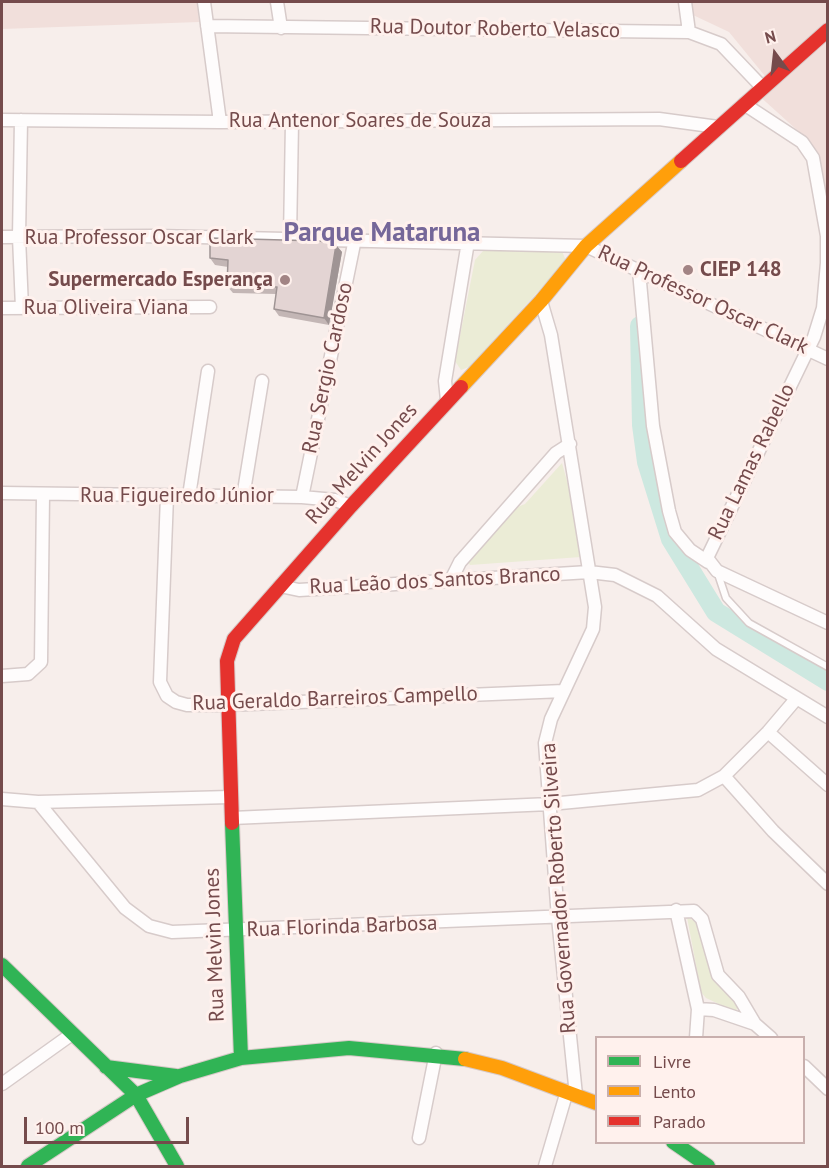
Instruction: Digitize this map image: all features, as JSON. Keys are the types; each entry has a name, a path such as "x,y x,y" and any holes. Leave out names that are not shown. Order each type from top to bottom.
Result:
{"street":[{"path":"204,2 220,122"},
{"path":"277,2 281,28"},
{"path":"685,2 689,32"},
{"name":"Rua Doutor Roberto Velasco","path":"207,26 689,32 721,44 762,87"},
{"name":"Rua Melvin Jones","path":"241,1058 227,705 229,650 239,632 447,400 541,301 586,246 828,30"},
{"name":"Rua Lamas Rabello","path":"712,567 708,554 819,324 827,274 827,236 813,158 802,142 744,104"},
{"name":"Rua Antenor Soares de Souza","path":"2,120 292,122 659,119 718,127"},
{"path":"21,120 19,237 22,308"},
{"path":"290,238 292,122"},
{"name":"Rua Professor Oscar Clark","path":"2,237 355,239 586,246 828,359"},
{"name":"Rua Sergio Cardoso","path":"302,497 355,239"},
{"path":"447,400 445,381 468,242"},
{"path":"639,271 653,426 675,532 690,550 712,567 828,623"},
{"name":"Rua Governador Roberto Silveira","path":"541,301 552,334 595,607 593,629 547,729 545,743 571,1093"},
{"name":"Rua Oliveira Viana","path":"2,308 210,307"},
{"path":"189,496 208,372"},
{"path":"243,497 261,381"},
{"path":"451,580 460,562 556,453 570,444"},
{"name":"Rua Figueiredo Júnior","path":"2,493 302,497 334,500 351,506"},
{"path":"2,676 28,674 40,662 43,495"},
{"name":"Rua Geraldo Barreiros Campello","path":"167,496 160,682 163,690 176,702 187,705 227,705 564,691"},
{"name":"Rua Leão dos Santos Branco","path":"280,586 299,590 589,572 615,575 657,596 716,648 828,717"},
{"path":"232,818 550,804 698,790 724,776 768,732 796,699"},
{"path":"768,732 828,784"},
{"path":"724,776 773,831 828,884"},
{"path":"2,800 38,802 230,797"},
{"name":"Rua Florinda Barbosa","path":"38,802 125,908 149,926 172,932 558,918 676,910"},
{"path":"696,1036 698,1009 676,910 694,911 702,919 715,969 739,997 755,1024 769,1036"},
{"path":"2,965 136,1095 177,1167"},
{"path":"698,1009 714,1010 755,1024"},
{"path":"2,1084 72,1034"},
{"path":"28,1167 136,1095 180,1076 241,1058 349,1048 436,1053 502,1068 595,1102"},
{"path":"419,1138 436,1053"},
{"path":"105,1066 137,1073 180,1076"},
{"path":"805,1067 828,1089"},
{"path":"545,1167 571,1093"},
{"path":"690,1148 708,1167"}],"lane":[{"path":"712,567 726,598 749,623 828,668"}],"shaded area":[{"path":"2,2 197,2 199,22 2,29"},
{"path":"691,2 827,2 827,228 826,205 808,140 756,93 769,81 729,32 693,15"}],"green space":[{"path":"483,251 562,251 566,261 469,367 461,370 455,361 475,260"},
{"path":"562,463 571,495 581,557 470,565 467,561 515,508 525,504"},
{"path":"687,917 698,923 712,978 738,1005 736,1012 706,998 701,992"}],"building":[{"name":"Supermercado Esperança","path":"210,238 320,241 336,245 324,318 274,309 277,287 227,286 228,260 210,258"}],"waterway":[{"path":"640,326 642,425 647,462 671,539 716,612 828,681"}],"traffic: fast":[{"path":"232,823 241,1058"},
{"path":"2,965 136,1095 177,1166"},
{"path":"28,1166 136,1095 180,1076 241,1058 349,1048 465,1059"},
{"path":"106,1067 176,1076"},
{"path":"676,1144 708,1166"}],"traffic: slow":[{"path":"461,387 541,301 586,246 681,161"},
{"path":"465,1059 502,1068 595,1103"}],"traffic: jam":[{"path":"681,161 828,30"},
{"path":"232,823 227,661 234,639 351,506 461,387"}],"place":[{"name":"CIEP 148","path":"688,270"},
{"name":"Supermercado Esperança","path":"285,280"}],"district":[{"name":"Parque Mataruna","path":"382,233"}]}
